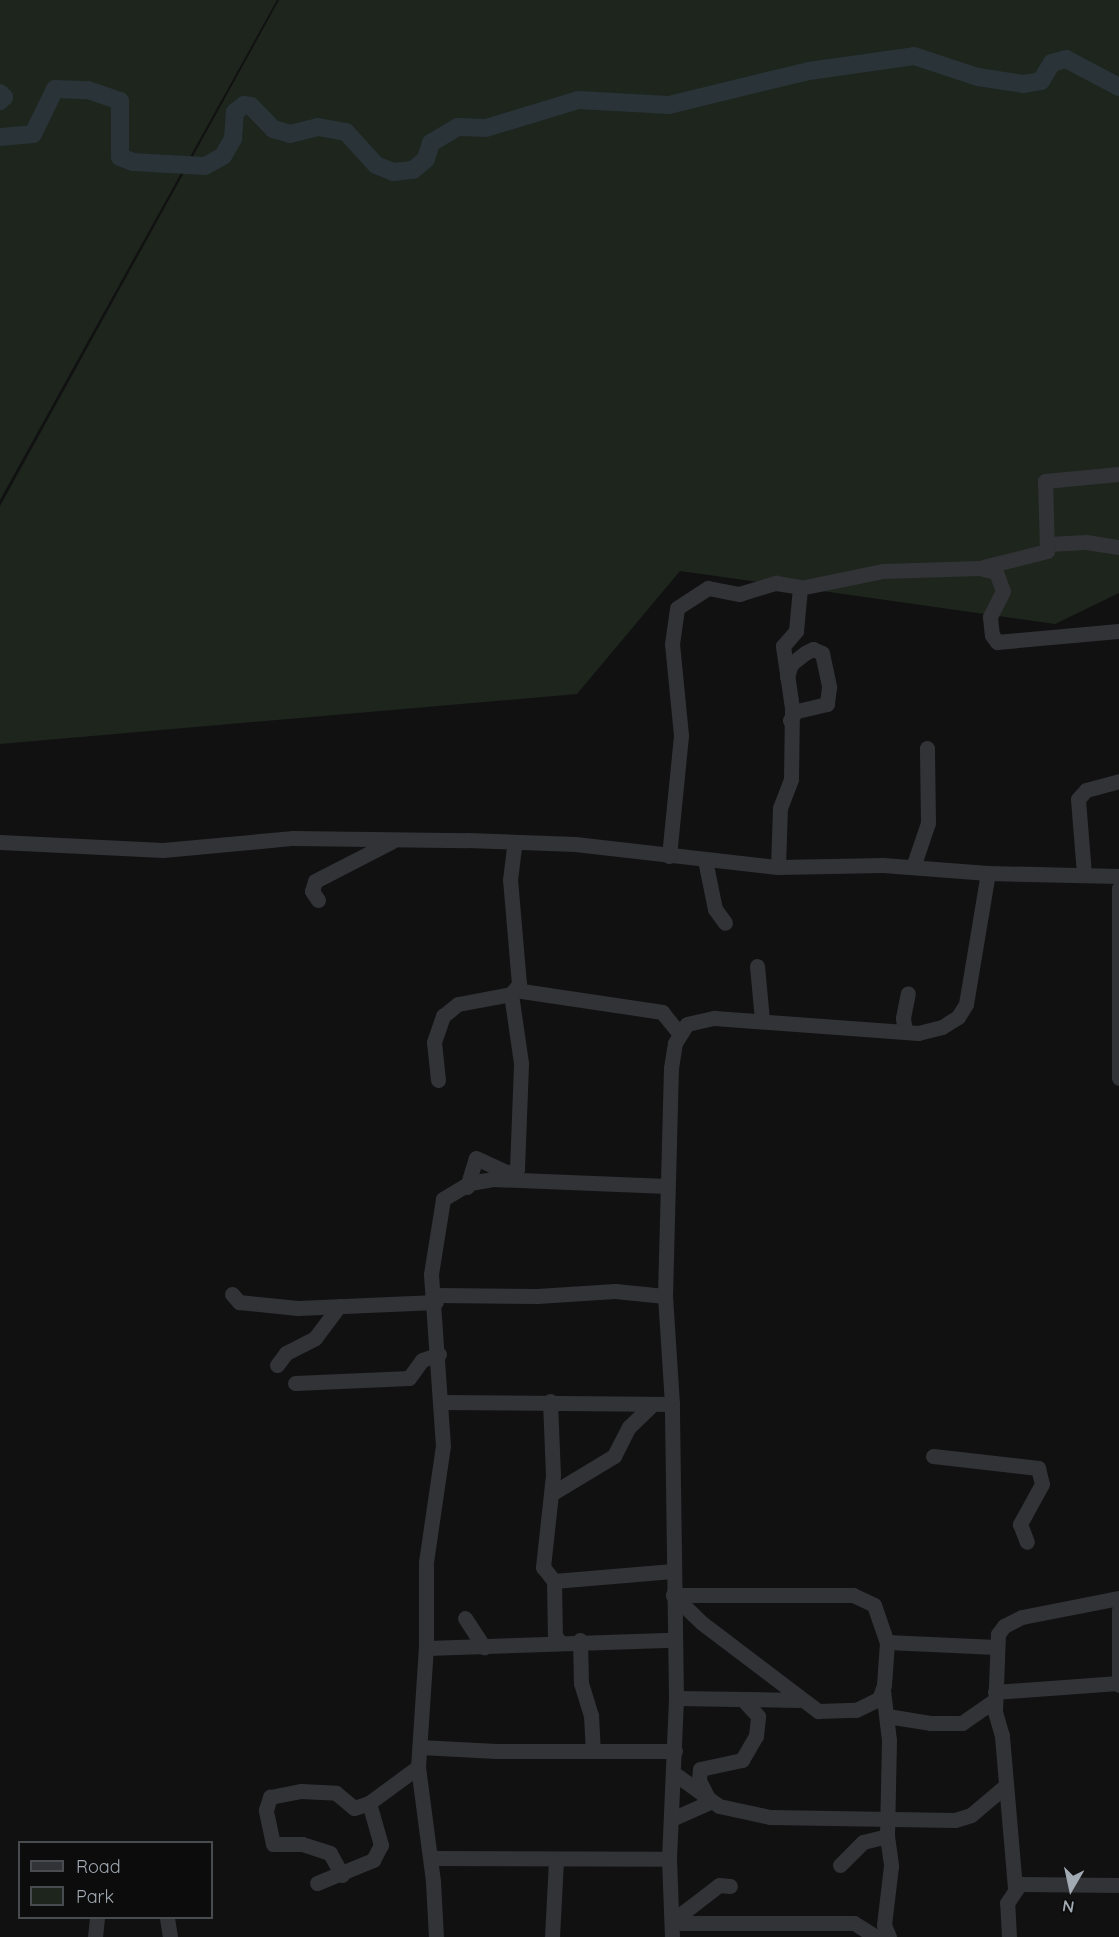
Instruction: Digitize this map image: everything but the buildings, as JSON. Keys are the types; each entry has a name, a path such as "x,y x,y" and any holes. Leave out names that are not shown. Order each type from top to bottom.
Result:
{"street":[{"path":"669,855 681,735 672,644 677,608 708,588 740,594 776,583 802,587 883,571 980,568 1043,554 1048,544 1043,483 1119,474"},
{"path":"1048,544 1086,542 1119,547"},
{"path":"980,568 996,572 1003,591 990,617 992,635 997,642 1119,631"},
{"path":"778,867 780,808 789,793 791,779 790,720 783,646 796,631 802,587"},
{"path":"787,676 791,664 808,652 815,649 822,653 829,687 827,704 796,711 790,720"},
{"path":"913,867 928,823 927,748"},
{"path":"1084,874 1078,799 1086,790 1119,781"},
{"path":"0,842 163,850 294,838 391,842 515,842 575,844 778,867 834,863 988,873 1119,876"},
{"path":"318,900 312,891 315,881 391,842"},
{"path":"467,1187 476,1158 508,1173 518,1169 521,1063 513,992 520,975 510,880 515,842"},
{"path":"705,860 714,909 725,923"},
{"path":"674,1928 669,1859 674,1818 676,1698 673,1640 672,1404 665,1296 671,1068 679,1033 689,1023 703,1019 762,1020 905,1031 942,1027 963,1009 979,942 988,873"},
{"path":"1119,888 1119,1078"},
{"path":"757,966 762,1020"},
{"path":"438,1080 434,1042 443,1016 459,1004 513,992 578,1002 656,1010 670,1020 679,1033"},
{"path":"905,1031 903,1018 908,993"},
{"path":"436,1937 431,1858 418,1767 426,1648 426,1562 443,1455 439,1354 432,1264 438,1250 443,1198 493,1179 667,1186"},
{"path":"232,1294 240,1302 298,1308 435,1298 615,1291 665,1296"},
{"path":"277,1365 286,1353 315,1338 339,1306"},
{"path":"295,1383 409,1378 422,1360 439,1354"},
{"path":"441,1402 550,1401 672,1404"},
{"path":"550,1401 551,1494 543,1567 554,1581 555,1636 560,1642"},
{"path":"551,1494 614,1456 629,1427 652,1404"},
{"path":"933,1456 1038,1468 1042,1484 1020,1524 1027,1542"},
{"path":"554,1581 674,1571"},
{"path":"673,1595 860,1597 876,1608 887,1642 884,1690 887,1836 891,1866 884,1925 889,1937"},
{"path":"673,1595 702,1623 799,1700 818,1711 850,1711 873,1703 884,1690"},
{"path":"1009,1937 1006,1907 1015,1888 1004,1787 1002,1736 995,1696 996,1647 1000,1629 1018,1618 1119,1598"},
{"path":"886,1716 931,1723 962,1723 995,1696 1119,1684 1119,1610"},
{"path":"465,1618 484,1647"},
{"path":"426,1648 580,1641 673,1640"},
{"path":"580,1641 581,1683 591,1715 593,1751"},
{"path":"887,1642 996,1647"},
{"path":"676,1698 799,1700"},
{"path":"710,1802 698,1772 705,1765 742,1760 758,1730 758,1714 742,1699"},
{"path":"420,1747 675,1751"},
{"path":"342,1875 330,1853 302,1844 273,1844 266,1810 270,1797 301,1791 336,1793 354,1808 369,1803 418,1767"},
{"path":"675,1774 710,1802 738,1813 770,1817 960,1820 1004,1787"},
{"path":"674,1818 710,1802"},
{"path":"317,1883 342,1875 373,1860 381,1845 369,1803"},
{"path":"840,1865 863,1842 887,1836"},
{"path":"431,1858 669,1859"},
{"path":"552,1937 556,1860"},
{"path":"1015,1888 1026,1882 1119,1885"},
{"path":"674,1928 684,1912 719,1884 730,1886"},
{"path":"96,1937 97,1919"},
{"path":"167,1919 170,1937"},
{"path":"674,1928 854,1923 876,1937"}],"green space":[{"path":"0,0 277,0 0,500"},
{"path":"279,0 1119,0 1119,593 1055,624 680,571 577,694 0,744 0,506"}],"waterway":[{"path":"0,137 33,134 55,89 88,90 120,101 120,157 133,162 205,166 223,156 233,139 235,112 244,105 251,106 273,129 290,134 318,127 346,132 376,165 393,172 413,170 426,159 431,143 458,127 486,128 578,100 669,105 809,71 914,56 978,77 1023,84 1041,81 1052,63 1066,59 1119,87"},
{"path":"0,93 4,97 0,101"}]}
